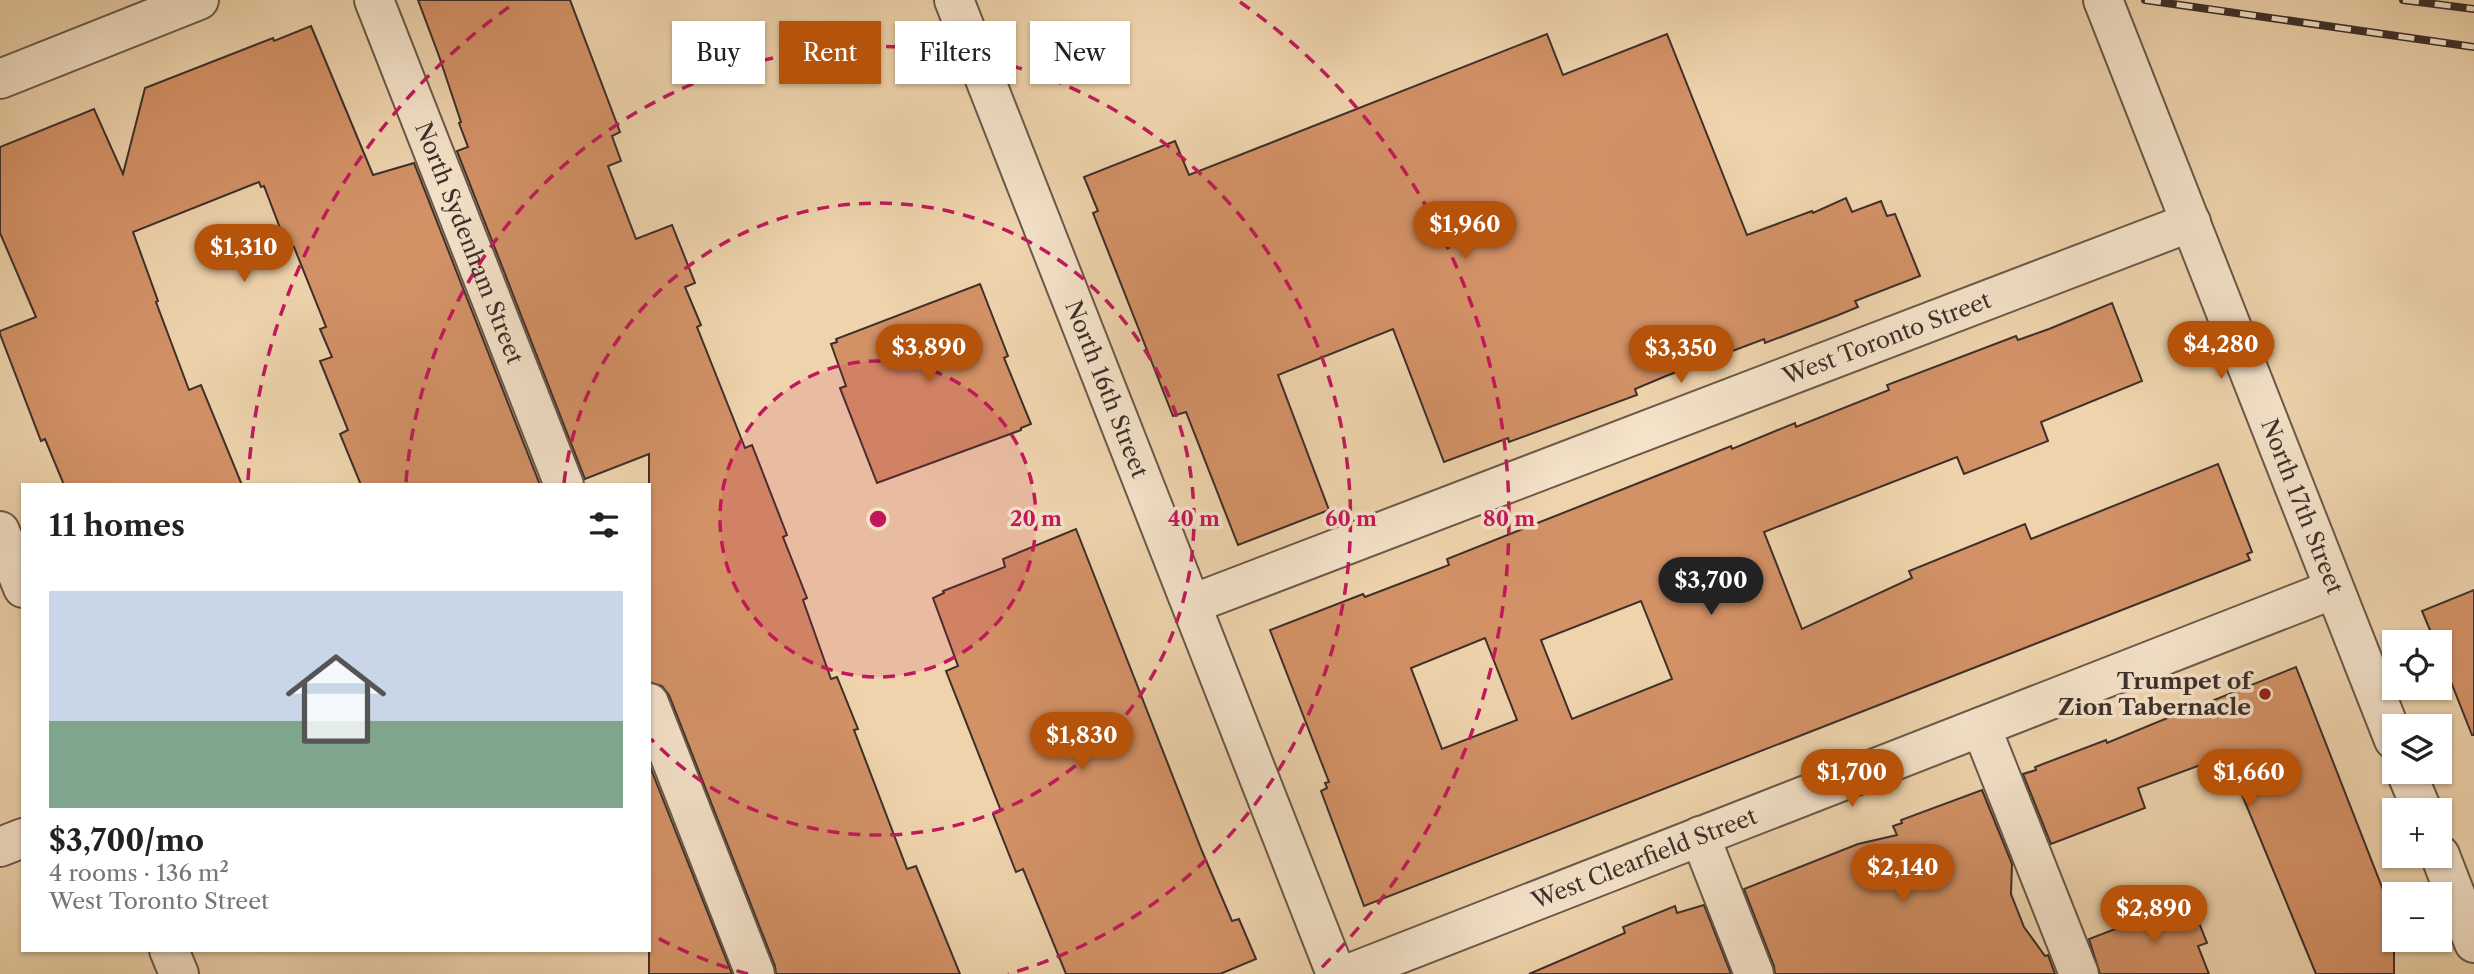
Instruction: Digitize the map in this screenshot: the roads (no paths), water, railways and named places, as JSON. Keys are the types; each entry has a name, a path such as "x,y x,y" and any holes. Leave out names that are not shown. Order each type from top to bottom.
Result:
{"street":[{"path":"2,72 199,0"},
{"name":"North Sydenham Street","path":"374,0 563,483"},
{"name":"North 16th Street","path":"954,0 1336,974"},
{"name":"North 17th Street","path":"2103,0 2384,714"},
{"name":"West Toronto Street","path":"1192,604 2191,222"},
{"path":"0,531 21,583"},
{"name":"West Clearfield Street","path":"1348,974 2334,589"},
{"path":"651,708 755,974"},
{"path":"1981,727 2079,974"},
{"path":"1700,836 1754,974"},
{"path":"0,847 21,839"},
{"path":"2445,868 2474,943"},
{"path":"170,952 179,974"}],"railway":[{"path":"2145,0 2474,47"},
{"path":"2403,0 2474,9"}],"place":[{"name":"Trumpet of Zion Tabernacle","path":"2265,694"}]}
